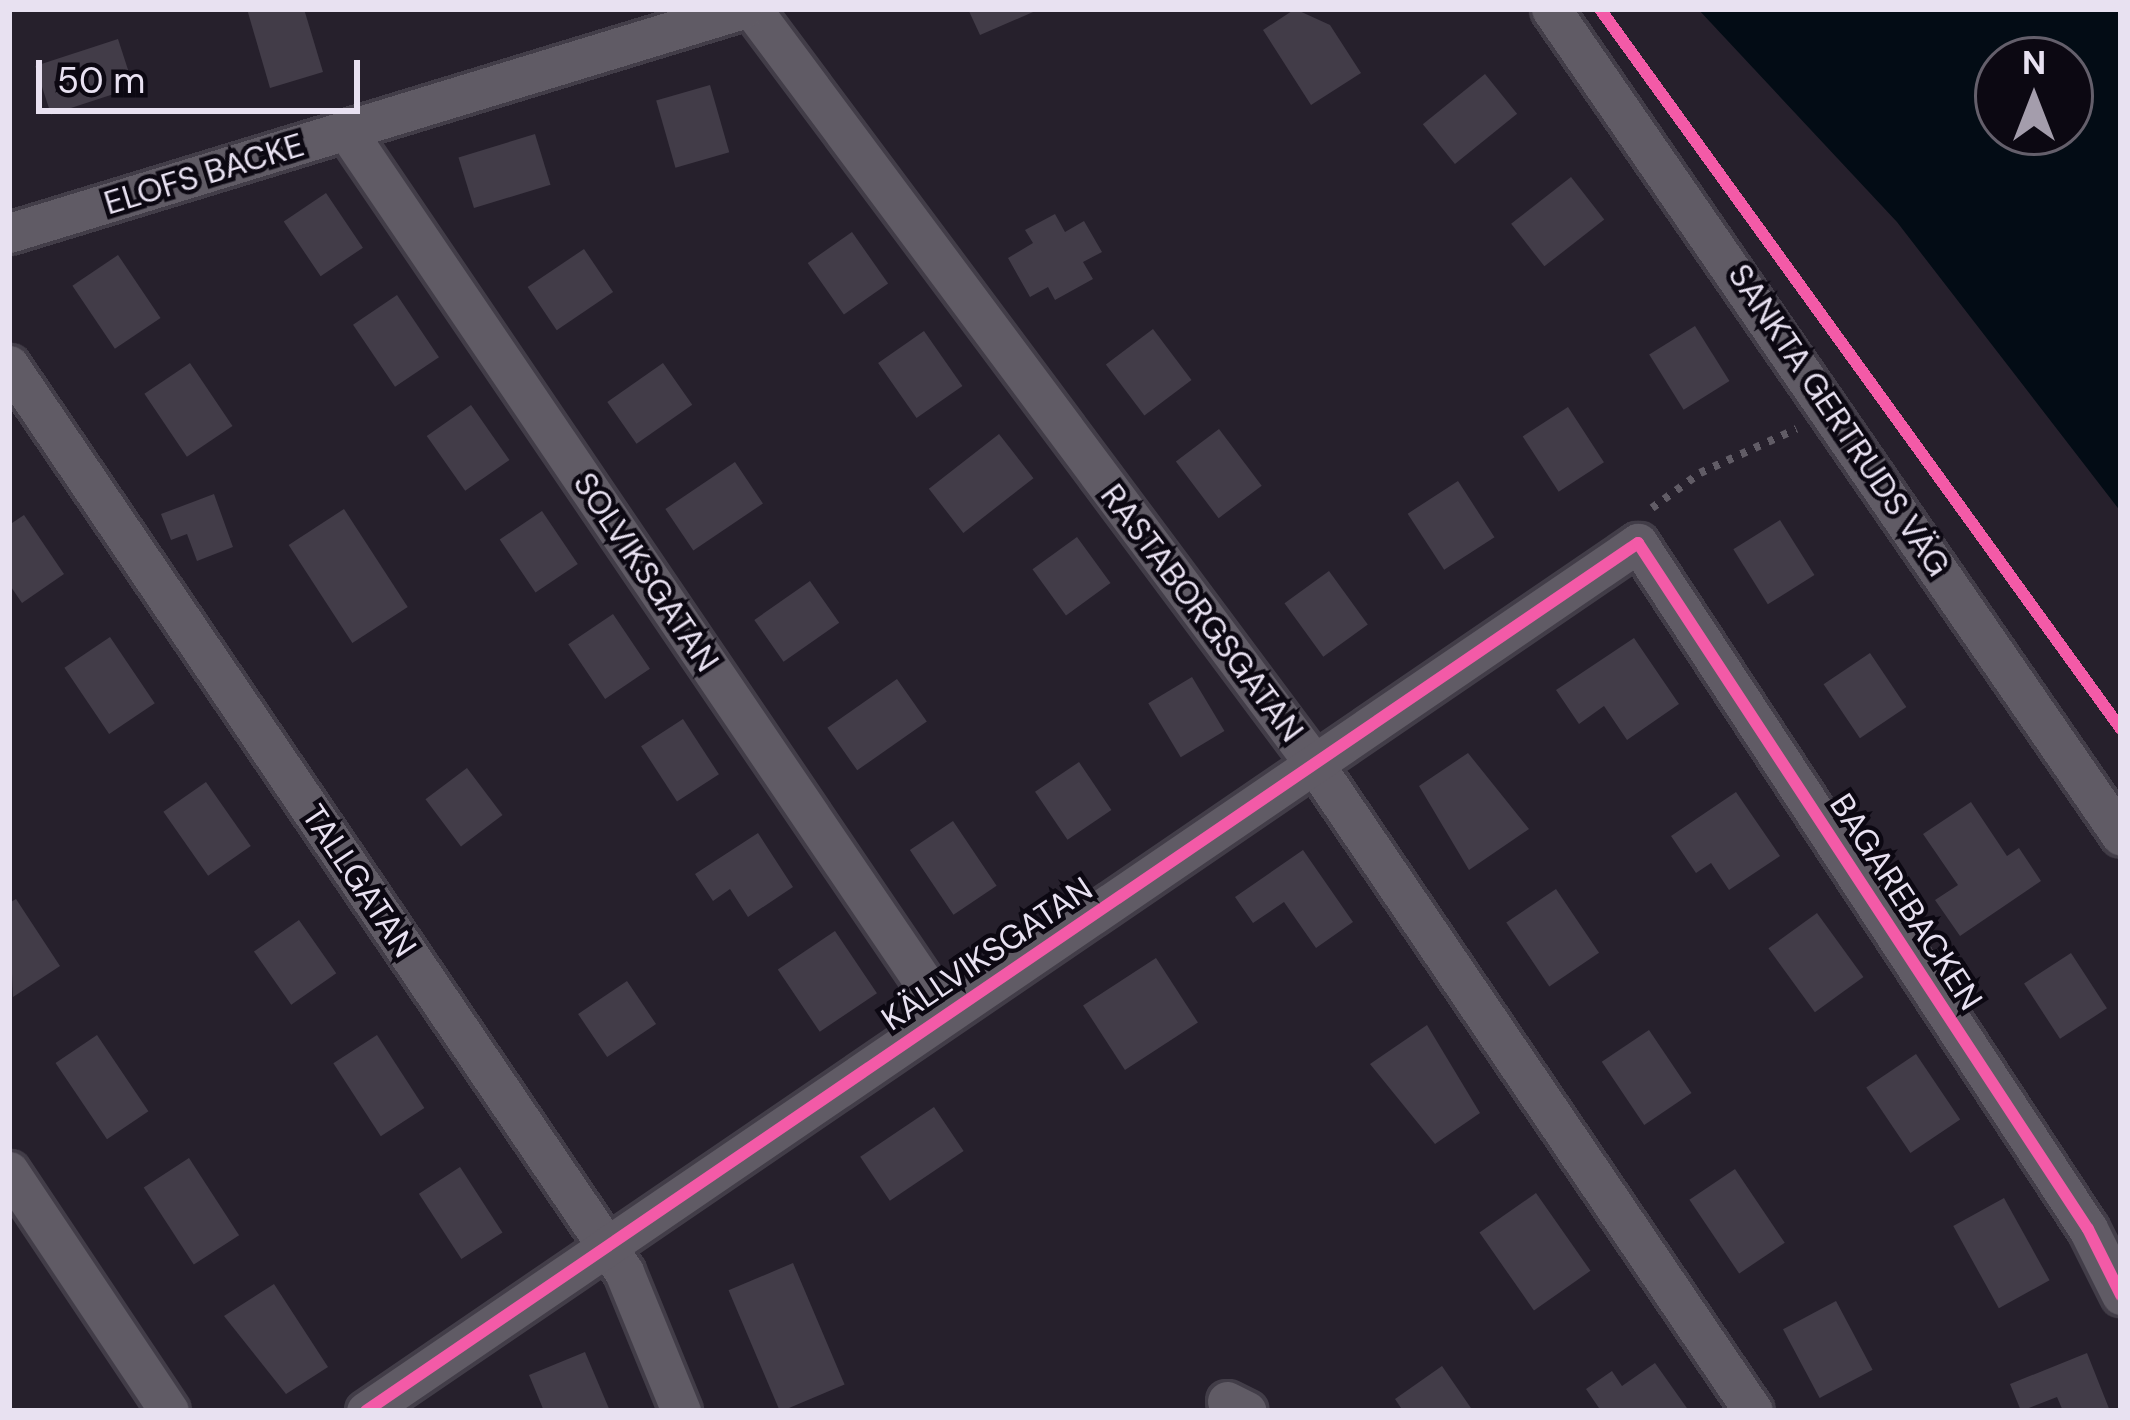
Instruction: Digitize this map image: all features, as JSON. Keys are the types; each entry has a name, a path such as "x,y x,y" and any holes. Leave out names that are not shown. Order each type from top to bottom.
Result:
{"street":[{"name":"ELOFS BACKE","path":"9,233 743,9"},
{"name":"RASTABORGSGATAN","path":"752,9 1315,765 1753,1411"},
{"name":"SANKTA GERTRUDS VÄG","path":"1551,9 1834,412 2121,836"},
{"name":"SOLVIKSGATAN","path":"346,130 945,1015"},
{"name":"TALLGATAN","path":"9,365 608,1248 681,1411"},
{"name":"KÄLLVIKSGATAN","path":"366,1411 1315,765 1645,525"},
{"name":"BAGAREBACKEN","path":"1645,525 2088,1229 2121,1295"},
{"path":"9,1171 169,1411"}],"path":[{"path":"1645,525 1700,473 1834,412"}],"shaded area":[{"path":"1698,9 2121,9 2121,512 1897,222"}],"building":[{"path":"247,9 304,9 323,72 270,88"},
{"path":"968,9 1040,9 980,35"},
{"path":"1295,9 1330,25 1361,73 1311,105 1263,30"},
{"path":"118,39 134,88 51,114 35,66"},
{"path":"1485,74 1517,114 1455,164 1423,124"},
{"path":"710,85 729,152 675,168 656,100"},
{"path":"535,134 550,185 474,208 458,157"},
{"path":"1571,177 1604,220 1544,266 1511,224"},
{"path":"326,193 363,248 321,276 284,222"},
{"path":"1055,214 1065,232 1084,221 1102,252 1083,262 1093,279 1055,300 1048,287 1030,297 1008,258 1033,243 1025,230"},
{"path":"852,232 888,284 844,315 808,263"},
{"path":"584,249 613,292 557,330 528,287"},
{"path":"118,255 160,318 115,349 72,286"},
{"path":"397,295 439,357 395,387 353,325"},
{"path":"1695,326 1729,381 1684,410 1649,355"},
{"path":"1153,329 1192,380 1144,416 1106,365"},
{"path":"924,331 962,386 917,418 878,363"},
{"path":"190,363 232,426 187,457 144,394"},
{"path":"663,363 692,405 637,444 607,402"},
{"path":"471,405 509,460 465,491 427,436"},
{"path":"1568,407 1604,462 1559,492 1523,436"},
{"path":"1219,429 1262,486 1219,518 1176,461"},
{"path":"999,434 1033,478 963,533 929,489"},
{"path":"735,462 763,503 693,550 665,509"},
{"path":"1458,481 1494,537 1444,570 1408,514"},
{"path":"214,494 233,547 197,561 187,534 171,540 161,514"},
{"path":"344,509 408,607 352,643 289,545"},
{"path":"542,511 578,564 536,593 500,540"},
{"path":"24,515 64,574 22,603 9,584 9,525"},
{"path":"1780,520 1814,575 1768,604 1733,549"},
{"path":"1077,537 1111,583 1066,615 1033,569"},
{"path":"1329,571 1368,624 1323,657 1285,603"},
{"path":"810,581 839,623 784,662 754,620"},
{"path":"613,614 650,669 605,699 568,644"},
{"path":"110,637 155,703 109,734 64,668"},
{"path":"1634,638 1679,704 1627,740 1604,706 1579,724 1556,690"},
{"path":"1870,653 1906,707 1860,738 1824,684"},
{"path":"1192,677 1224,731 1181,757 1148,703"},
{"path":"897,679 927,722 857,770 827,728"},
{"path":"683,719 719,774 677,802 641,746"},
{"path":"1468,753 1529,829 1469,870 1419,786"},
{"path":"1079,762 1111,810 1067,840 1035,792"},
{"path":"467,768 503,815 461,846 425,799"},
{"path":"206,782 251,846 208,876 163,812"},
{"path":"1736,792 1780,856 1729,890 1711,863 1696,873 1671,836"},
{"path":"1971,802 2007,856 2019,848 2041,881 1960,936 1935,900 1958,885 1923,834"},
{"path":"953,821 997,886 954,915 910,850"},
{"path":"758,833 793,887 748,917 730,889 713,901 695,874"},
{"path":"1303,850 1353,922 1316,948 1284,902 1253,923 1235,897"},
{"path":"1556,889 1599,953 1549,986 1506,923"},
{"path":"16,899 60,966 13,997 9,903"},
{"path":"1817,913 1863,977 1815,1012 1768,948"},
{"path":"299,920 336,973 291,1005 254,952"},
{"path":"835,931 877,993 820,1032 778,970"},
{"path":"2071,953 2107,1008 2060,1039 2024,983"},
{"path":"1156,958 1198,1023 1125,1070 1083,1005"},
{"path":"627,981 656,1024 607,1057 578,1014"},
{"path":"1427,1025 1480,1113 1435,1144 1370,1064"},
{"path":"1649,1030 1691,1093 1644,1125 1602,1062"},
{"path":"97,1035 148,1111 107,1139 56,1063"},
{"path":"377,1035 424,1108 381,1136 333,1063"},
{"path":"1916,1054 1960,1119 1910,1153 1866,1088"},
{"path":"934,1107 964,1151 890,1201 860,1157"},
{"path":"189,1158 239,1235 194,1265 144,1187"},
{"path":"460,1167 502,1232 461,1259 419,1194"},
{"path":"1735,1169 1785,1243 1739,1274 1689,1200"},
{"path":"1536,1193 1590,1271 1534,1310 1479,1233"},
{"path":"2004,1198 2050,1280 1999,1308 1953,1226"},
{"path":"793,1263 845,1385 780,1411 729,1290"},
{"path":"274,1284 328,1367 286,1394 224,1316"},
{"path":"1836,1301 1873,1370 1820,1398 1783,1329"},
{"path":"585,1352 610,1411 544,1411 529,1375"},
{"path":"2087,1353 2110,1411 2063,1411 2057,1397 2021,1411 2010,1384"},
{"path":"1655,1363 1689,1411 1601,1411 1586,1389 1612,1371 1622,1386"},
{"path":"1442,1366 1473,1411 1403,1411 1395,1399"}],"cycle path":[{"path":"1600,9 2121,729"},
{"path":"366,1411 1638,543 2088,1229 2121,1295"}]}
